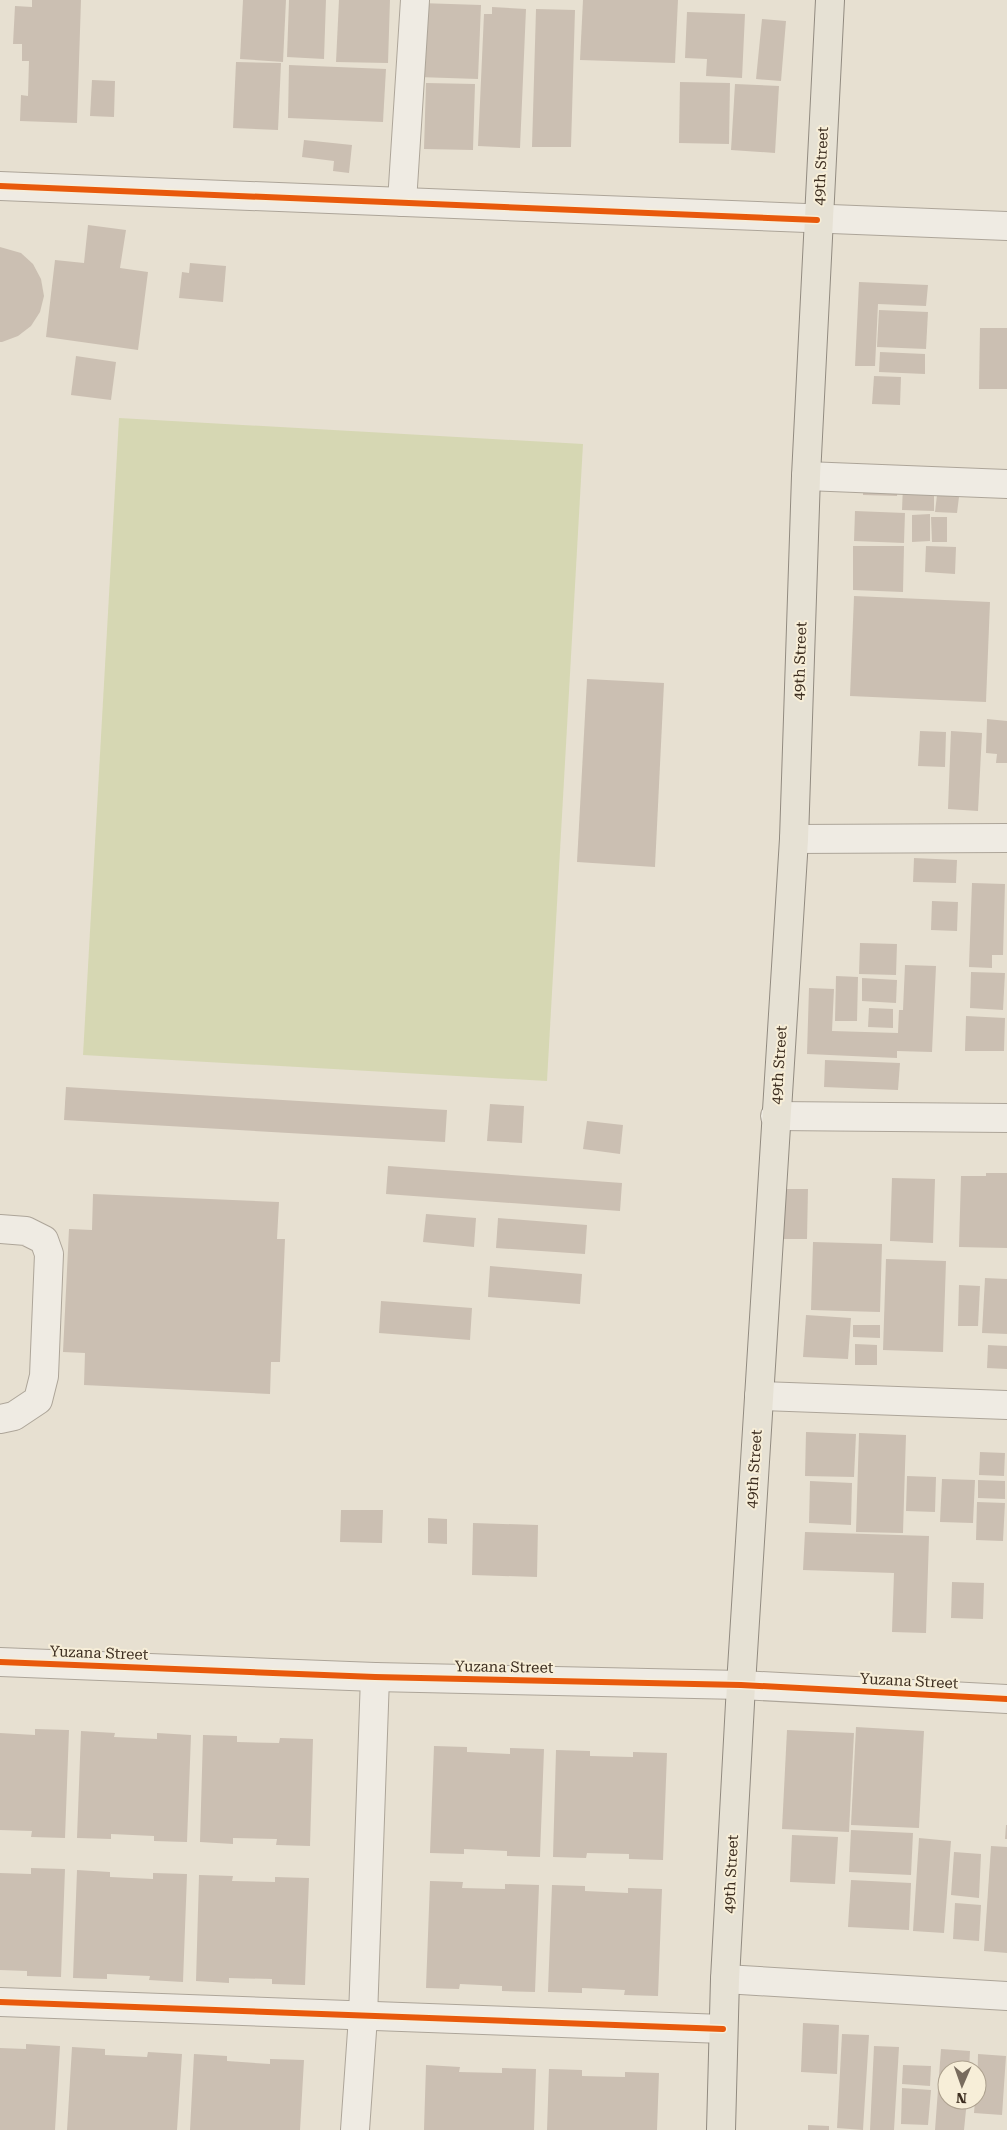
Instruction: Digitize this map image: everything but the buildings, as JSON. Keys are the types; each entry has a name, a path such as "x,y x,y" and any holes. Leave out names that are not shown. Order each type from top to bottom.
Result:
{"main road":[{"name":"49th Street","path":"721,2130 725,1979 741,1685 775,1116 794,839 806,476 830,0"}],"street":[{"path":"402,202 415,0"},
{"path":"0,186 818,220 1007,226"},
{"path":"806,476 1007,484"},
{"path":"794,839 1007,838"},
{"path":"775,1116 1007,1118"},
{"path":"0,1229 26,1231 44,1240 49,1254 44,1376 38,1400 14,1416 0,1419"},
{"path":"759,1396 1007,1405"},
{"name":"Yuzana Street","path":"0,1662 375,1677 741,1685 1007,1698"},
{"path":"356,2130 363,2016 375,1677"},
{"path":"725,1979 1007,1996"},
{"path":"0,2002 723,2029"}],"green space":[{"path":"119,418 583,444 547,1081 83,1055"}],"cycle path":[{"path":"0,186 817,220"},
{"path":"0,1662 375,1677 741,1685 1007,1699"},
{"path":"0,2002 723,2029"}]}
